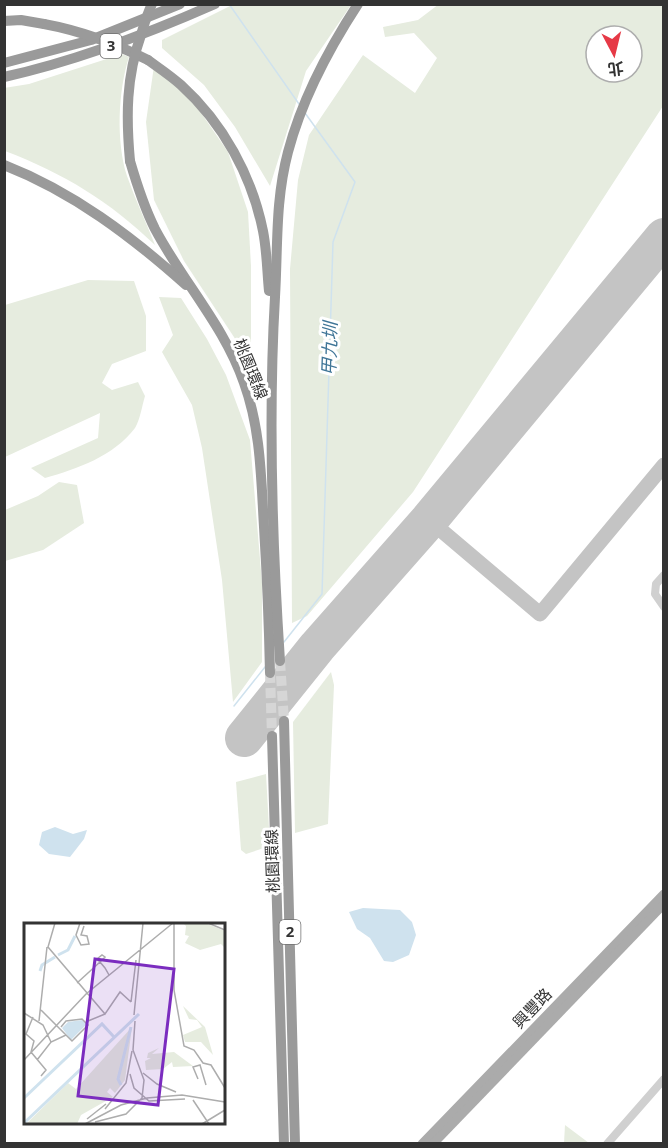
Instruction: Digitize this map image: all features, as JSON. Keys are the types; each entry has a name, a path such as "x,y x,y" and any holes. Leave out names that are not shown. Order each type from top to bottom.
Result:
{"highway":[{"name":"桃園環線","path":"152,4 136,48 129,77 127,126 130,161 140,196 156,230 228,348 244,382 257,429 275,659 271,449 272,321"},
{"name":"3","path":"4,63 91,40 180,4"},
{"name":"3","path":"4,77 95,52 173,23 214,4"},
{"path":"272,321 275,297 275,244 280,192 288,152 302,109 332,47 358,4"},
{"path":"4,21 21,20 44,24 78,31 113,43 148,60 181,86 213,120 230,143 255,201 263,232 272,321"},
{"path":"4,165 26,173 70,197 130,236 199,298"},
{"name":"桃園環線","path":"284,722 295,1143"},
{"name":"桃園環線","path":"272,736 284,1143"}],"main road":[{"name":"興豐路","path":"422,1143 663,894"},
{"name":"興豐路","path":"434,1143 663,904"}],"street":[{"path":"663,574 656,584 655,594 663,607"},
{"path":"607,1143 663,1079"}],"shaded area":[{"path":"439,4 663,5 663,106 413,492 307,616 292,623 290,269 298,180 309,135 363,55 415,93 437,58 414,33 385,37 383,27 418,20"},
{"path":"232,5 351,5 306,71 270,186 235,127 204,85 162,48 162,40"},
{"path":"122,54 129,57 122,85 120,116 123,163 155,245 121,215 85,190 47,169 5,151 4,88 29,84"},
{"path":"154,66 184,88 228,152 248,212 251,266 251,363 184,261 154,200 146,122"},
{"path":"88,280 134,281 146,316 146,351 112,364 102,383 112,390 138,382 145,396 135,428 117,446 82,466 45,478 31,468 98,438 100,413 5,457 5,305"},
{"path":"159,297 181,298 226,375 250,440 262,583 262,662 233,702 222,580 202,448 192,405 162,352 173,335"},
{"path":"59,482 77,485 84,523 43,550 5,561 5,510 38,496"},
{"path":"331,672 334,685 328,824 295,833 293,722"},
{"path":"266,774 270,846 246,854 241,850 236,782"},
{"path":"565,1125 589,1143 564,1143"}],"water":[{"path":"55,827 73,834 87,830 84,839 70,857 49,854 39,845 42,832"},
{"path":"363,908 400,910 412,922 416,935 409,955 393,962 384,961 370,938 357,929 349,912"}],"waterway":[{"name":"甲九圳","path":"229,4 299,104"},
{"name":"甲九圳","path":"284,642 322,594 333,242 355,182 305,113"},
{"name":"甲九圳","path":"234,706 265,667"}],"taxiway":[{"path":"429,520 540,614 664,465"}],"runway":[{"path":"244,738 317,647 429,520 664,237"}],"tunnel":[{"path":"280,661 284,721"},
{"path":"270,673 272,736"}]}
